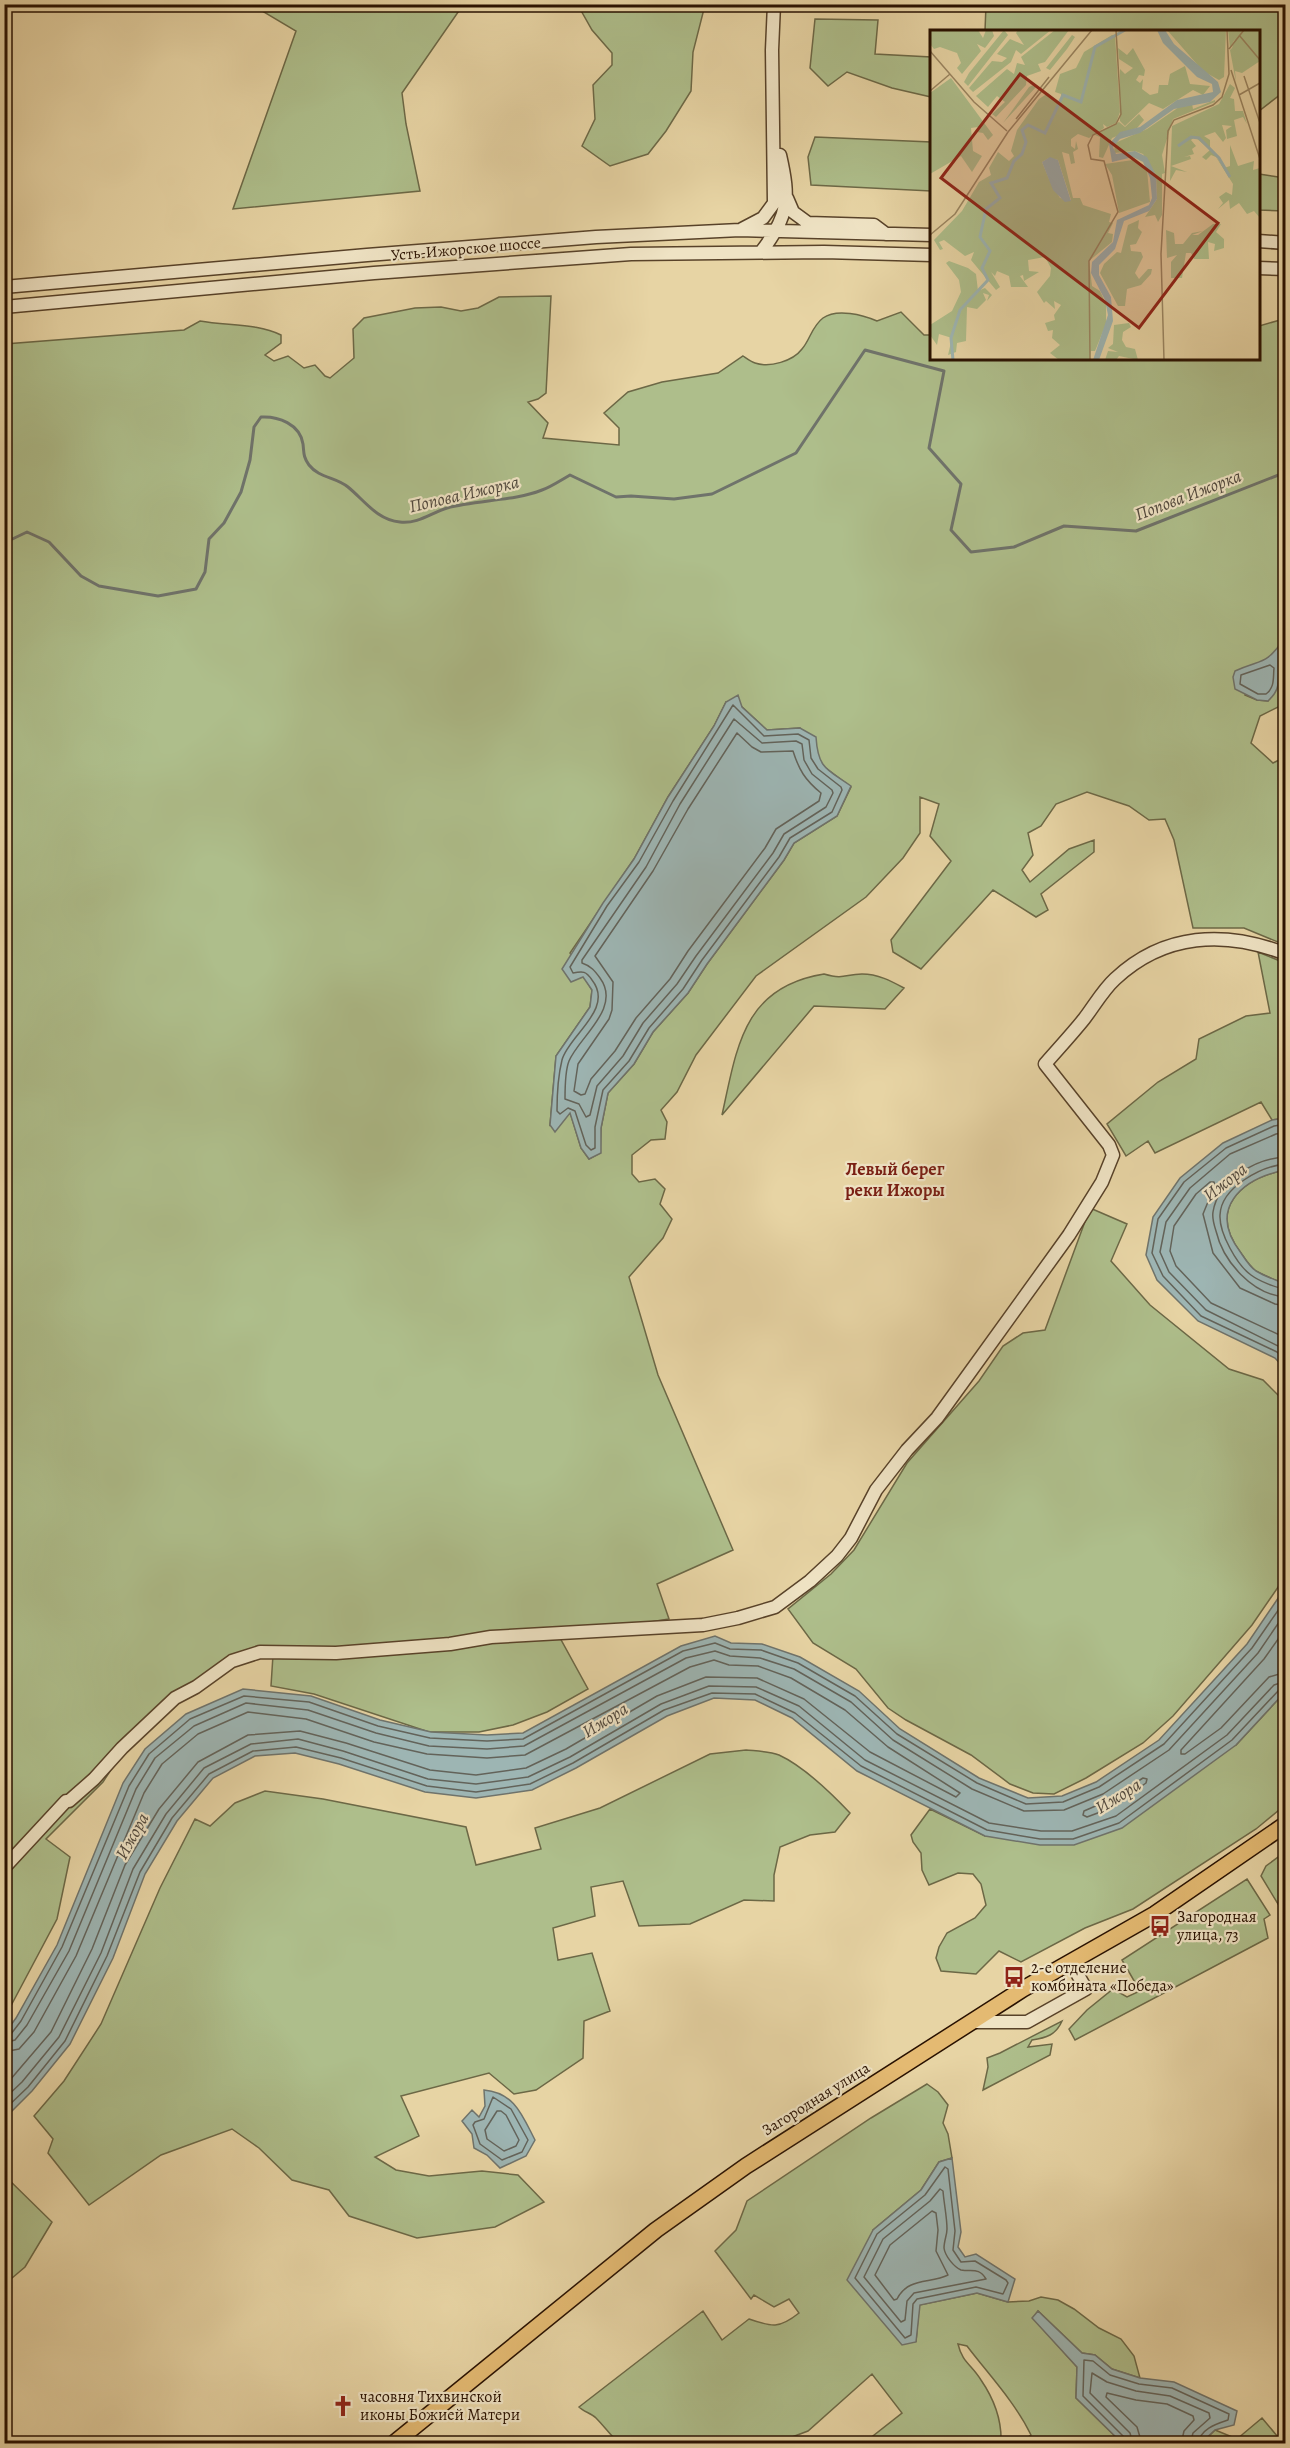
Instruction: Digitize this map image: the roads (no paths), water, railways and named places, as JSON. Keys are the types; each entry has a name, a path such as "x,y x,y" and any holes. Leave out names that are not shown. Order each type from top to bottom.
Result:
{"main road":[{"name":"Загородная улица","path":"393,2444 546,2318 689,2206 793,2134 1023,1989 1155,1914 1286,1824"}],"street":[{"path":"740,230 763,218 774,203 772,50 774,4"},
{"path":"761,252 781,224 786,198 774,129"},
{"name":"Усть-Ижорское шоссе","path":"786,198 793,212 808,223 874,225 886,234"},
{"name":"Усть-Ижорское шоссе","path":"4,287 516,242 740,230 930,235"},
{"path":"1260,241 1286,243"},
{"name":"Усть-Ижорское шоссе","path":"4,307 519,261 631,254 761,252 930,255"},
{"path":"1260,268 1286,269"},
{"path":"4,1868 66,1801 69,1801 94,1779 122,1748 175,1698 196,1687 232,1661 260,1652 336,1653 450,1644 491,1637 704,1625 775,1607 810,1581 844,1547 876,1490 907,1450 937,1418 1069,1235 1102,1182 1113,1155 1109,1145 1045,1064 1082,1022 1114,979 1137,962 1171,944 1188,940 1239,941 1269,947 1286,954"},
{"path":"973,2022 1027,2022 1086,1989 1071,1963"}],"water":[{"path":"1285,638 1278,686 1273,696 1268,701 1257,700 1235,689 1233,677 1235,671 1267,658"},
{"path":"738,695 742,707 767,730 800,728 816,737 819,756 825,767 851,786 837,816 794,843 688,993 653,1032 634,1064 608,1093 601,1128 601,1153 589,1159 581,1148 570,1113 555,1132 550,1125 556,1056 590,1007 592,990 583,977 571,982 562,969 603,903 634,859 668,797 714,726 726,702"},
{"name":"Ижора","path":"1285,1118 1285,1170 1269,1174 1243,1189 1234,1198 1228,1210 1227,1223 1231,1237 1252,1267 1263,1275 1285,1284 1285,1369 1275,1358 1198,1321 1157,1280 1146,1255 1153,1217 1180,1178 1223,1143 1272,1120"},
{"name":"Ижора","path":"1285,1588 1285,1692 1236,1745 1122,1828 1074,1845 1040,1845 985,1836 857,1771 792,1718 755,1700 714,1698 667,1716 576,1768 532,1790 476,1798 425,1792 339,1764 295,1753 255,1756 213,1778 177,1821 145,1874 113,1958 70,2044 32,2091 5,2118 5,2033 16,2018 57,1945 123,1783 145,1749 186,1714 243,1689 311,1696 380,1720 431,1732 487,1735 523,1733 681,1646 715,1636 731,1643 762,1644 800,1657 859,1691 900,1729 979,1778 1028,1798 1062,1796 1096,1782 1159,1740 1247,1644"},
{"path":"484,2090 495,2092 510,2101 521,2114 535,2140 526,2156 500,2168 487,2155 474,2148 472,2134 462,2121 472,2110 479,2117 485,2106"},
{"path":"952,2158 961,2232 958,2247 965,2257 976,2254 1015,2279 1008,2302 977,2293 920,2305 916,2342 902,2345 847,2280 873,2230 921,2190 939,2162"},
{"path":"1038,2311 1082,2353 1095,2355 1112,2369 1140,2378 1174,2382 1237,2411 1234,2425 1215,2430 1201,2443 1122,2443 1076,2398 1077,2367 1032,2318"}],"waterway":[{"name":"Попова Ижорка","path":"4,543 27,532 49,542 81,576 99,586 158,596 196,589 205,572 209,539 224,523 241,492 250,460 254,427 261,417 274,418 293,426 301,437 305,457 313,469 348,487 384,518 400,522 419,520 458,505 531,494 570,475 616,497 674,499 712,494 796,453 865,350 944,371 929,448 961,484 951,530 971,552 1014,547 1064,526 1136,531 1286,472"}],"place":[{"name":"Загородная улица, 73","path":"1160,1926"},
{"name":"2-е отделение комбината «Победа»","path":"1014,1977"},
{"name":"часовня Тихвинской иконы Божией Матери","path":"343,2406"}],"district":[{"name":"Левый берег реки Ижоры","path":"895,1179"}]}
